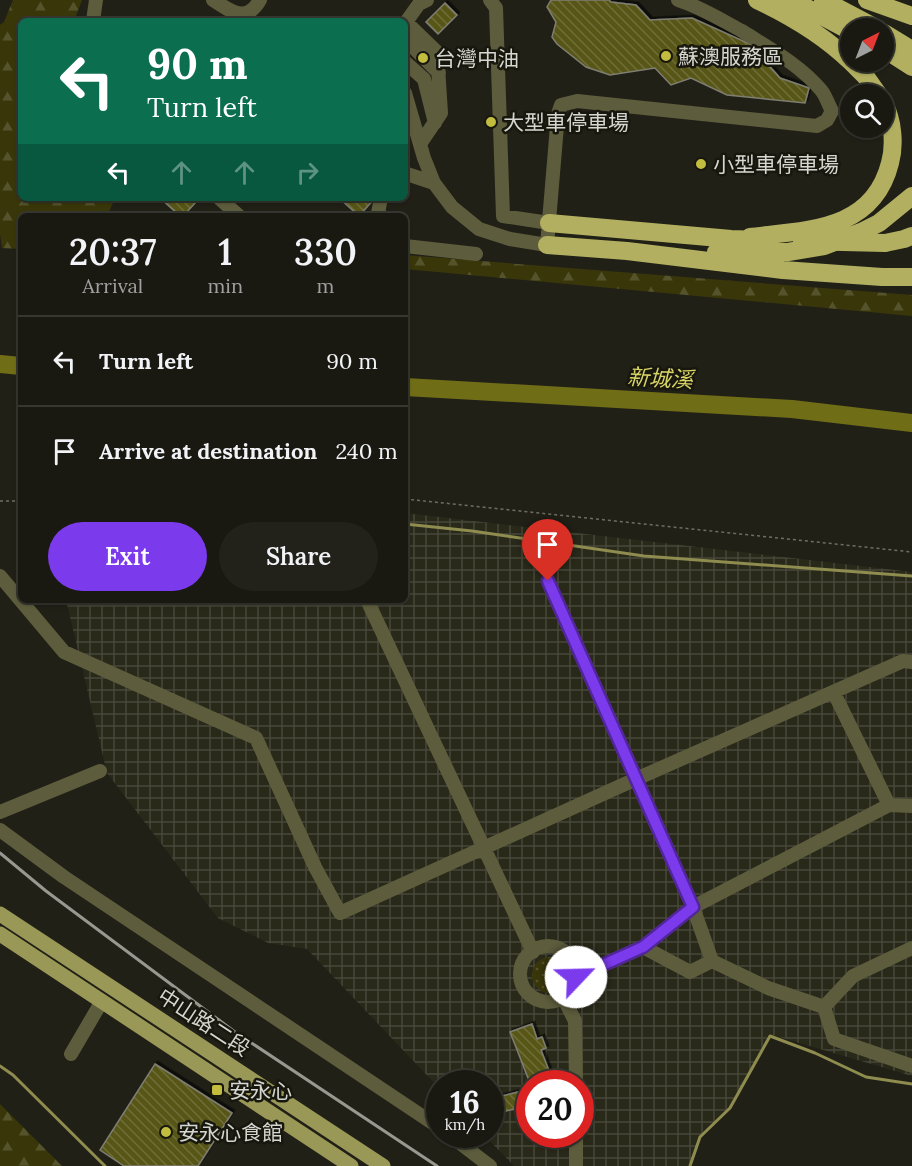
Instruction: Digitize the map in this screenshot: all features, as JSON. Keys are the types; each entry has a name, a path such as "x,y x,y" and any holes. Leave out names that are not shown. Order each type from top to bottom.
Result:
{"highway":[{"path":"757,0 810,28 840,51"},
{"path":"786,0 840,26"},
{"path":"823,0 857,18"},
{"path":"867,0 912,16"},
{"path":"894,39 912,50"},
{"path":"894,55 912,67"},
{"path":"861,72 871,84"},
{"path":"731,239 812,230 857,213 867,206 881,186 892,155 892,138"},
{"path":"627,251 788,252 810,249 825,246 879,223 912,196"},
{"path":"549,223 731,239 885,243 912,236"},
{"path":"547,245 627,251 783,270 912,277"}],"main road":[{"name":"中山路二段","path":"0,914 383,1166"},
{"name":"中山路二段","path":"0,934 351,1166"},
{"path":"328,1150 338,1135"}],"street":[{"path":"93,18 96,0"},
{"path":"213,0 234,14 249,12 260,0"},
{"path":"408,19 419,4 427,0"},
{"path":"490,0 496,8 503,216 549,223"},
{"path":"408,106 434,183 452,207 479,229 510,239 547,245 558,114 561,105 577,101 817,126 827,120 832,111 822,92 802,70 759,41 692,4 678,0"},
{"path":"408,26 438,52 441,113 420,144"},
{"path":"408,42 439,73"},
{"path":"408,65 424,78 435,123"},
{"path":"408,172 424,158"},
{"path":"408,175 434,183"},
{"path":"222,201 236,213"},
{"path":"408,238 420,248"},
{"path":"408,246 476,254"},
{"path":"0,576 18,597"},
{"path":"548,581 693,907 712,961 768,988 824,1007"},
{"path":"23,603 64,652 256,738 315,867 340,913 636,779 903,662 912,662"},
{"path":"368,603 533,952"},
{"path":"834,693 889,804"},
{"path":"0,812 100,771"},
{"path":"576,977 643,947 693,907 889,804 912,806"},
{"path":"0,830 64,877 426,1119"},
{"path":"546,947 564,952 573,963 576,977 570,991 563,997 545,1002 532,997 525,990 520,976 525,958 546,947"},
{"path":"643,947 690,972 712,961"},
{"path":"824,1007 853,976 912,948"},
{"path":"563,997 575,1021 576,1070"},
{"path":"71,1054 102,1001"},
{"path":"824,1007 834,1039 912,1066"},
{"path":"466,1148 490,1166"},
{"path":"576,1148 576,1166"}],"path":[{"path":"408,499 912,552"},
{"path":"0,501 18,501"}],"shaded area":[{"path":"408,513 912,572 912,1076 769,1034 730,1107 699,1139 689,1166 514,1166 497,1148 504,1148 504,1070 426,1070 426,1074 307,949 268,943 218,918 107,773 67,603 408,603"}],"green space":[{"path":"13,0 82,0 75,18 18,18 18,201 114,201 108,213 18,213 18,249 2,248 0,234 0,25 4,22"},
{"path":"408,255 912,295 912,316 408,269"},
{"path":"550,957 562,963 568,975 562,987 550,993 538,987 532,975 538,963"},
{"path":"0,1104 62,1166 0,1166"}],"building":[{"name":"蘇澳服務區","path":"551,0 609,0 636,5 650,20 692,18 750,44 780,78 809,88 805,103 727,95 691,78 671,85 655,68 610,75 586,67 557,44 552,37 556,22 547,7"},
{"path":"445,3 457,15 438,34 426,22"},
{"path":"163,201 196,202 186,213 177,213"},
{"path":"342,201 372,201 362,213 356,213"},
{"path":"532,1024 537,1039 542,1037 546,1048 541,1050 549,1070 525,1070 510,1032"},
{"name":"安永心食館","path":"155,1064 232,1113 198,1166 124,1166 100,1150"},
{"path":"516,1092 516,1108 504,1112 504,1096"}],"waterway":[{"name":"新城溪","path":"0,364 18,366"},
{"name":"新城溪","path":"408,387 792,409 912,423"},
{"path":"408,524 472,531 644,556 912,576"},
{"path":"690,1166 700,1137 730,1108 770,1036 815,1053 866,1077 912,1084"},
{"path":"0,1066 13,1075 105,1166"}],"railway":[{"path":"0,853 46,891 235,1032 437,1166"}],"place":[{"name":"蘇澳服務區","path":"666,56"},
{"name":"台灣中油","path":"423,58"},
{"name":"大型車停車場","path":"491,122"},
{"name":"小型車停車場","path":"701,164"},
{"name":"安永心","path":"217,1090"},
{"name":"安永心食館","path":"166,1132"}],"route":[{"path":"548,581 693,907 643,947 576,977"}]}
